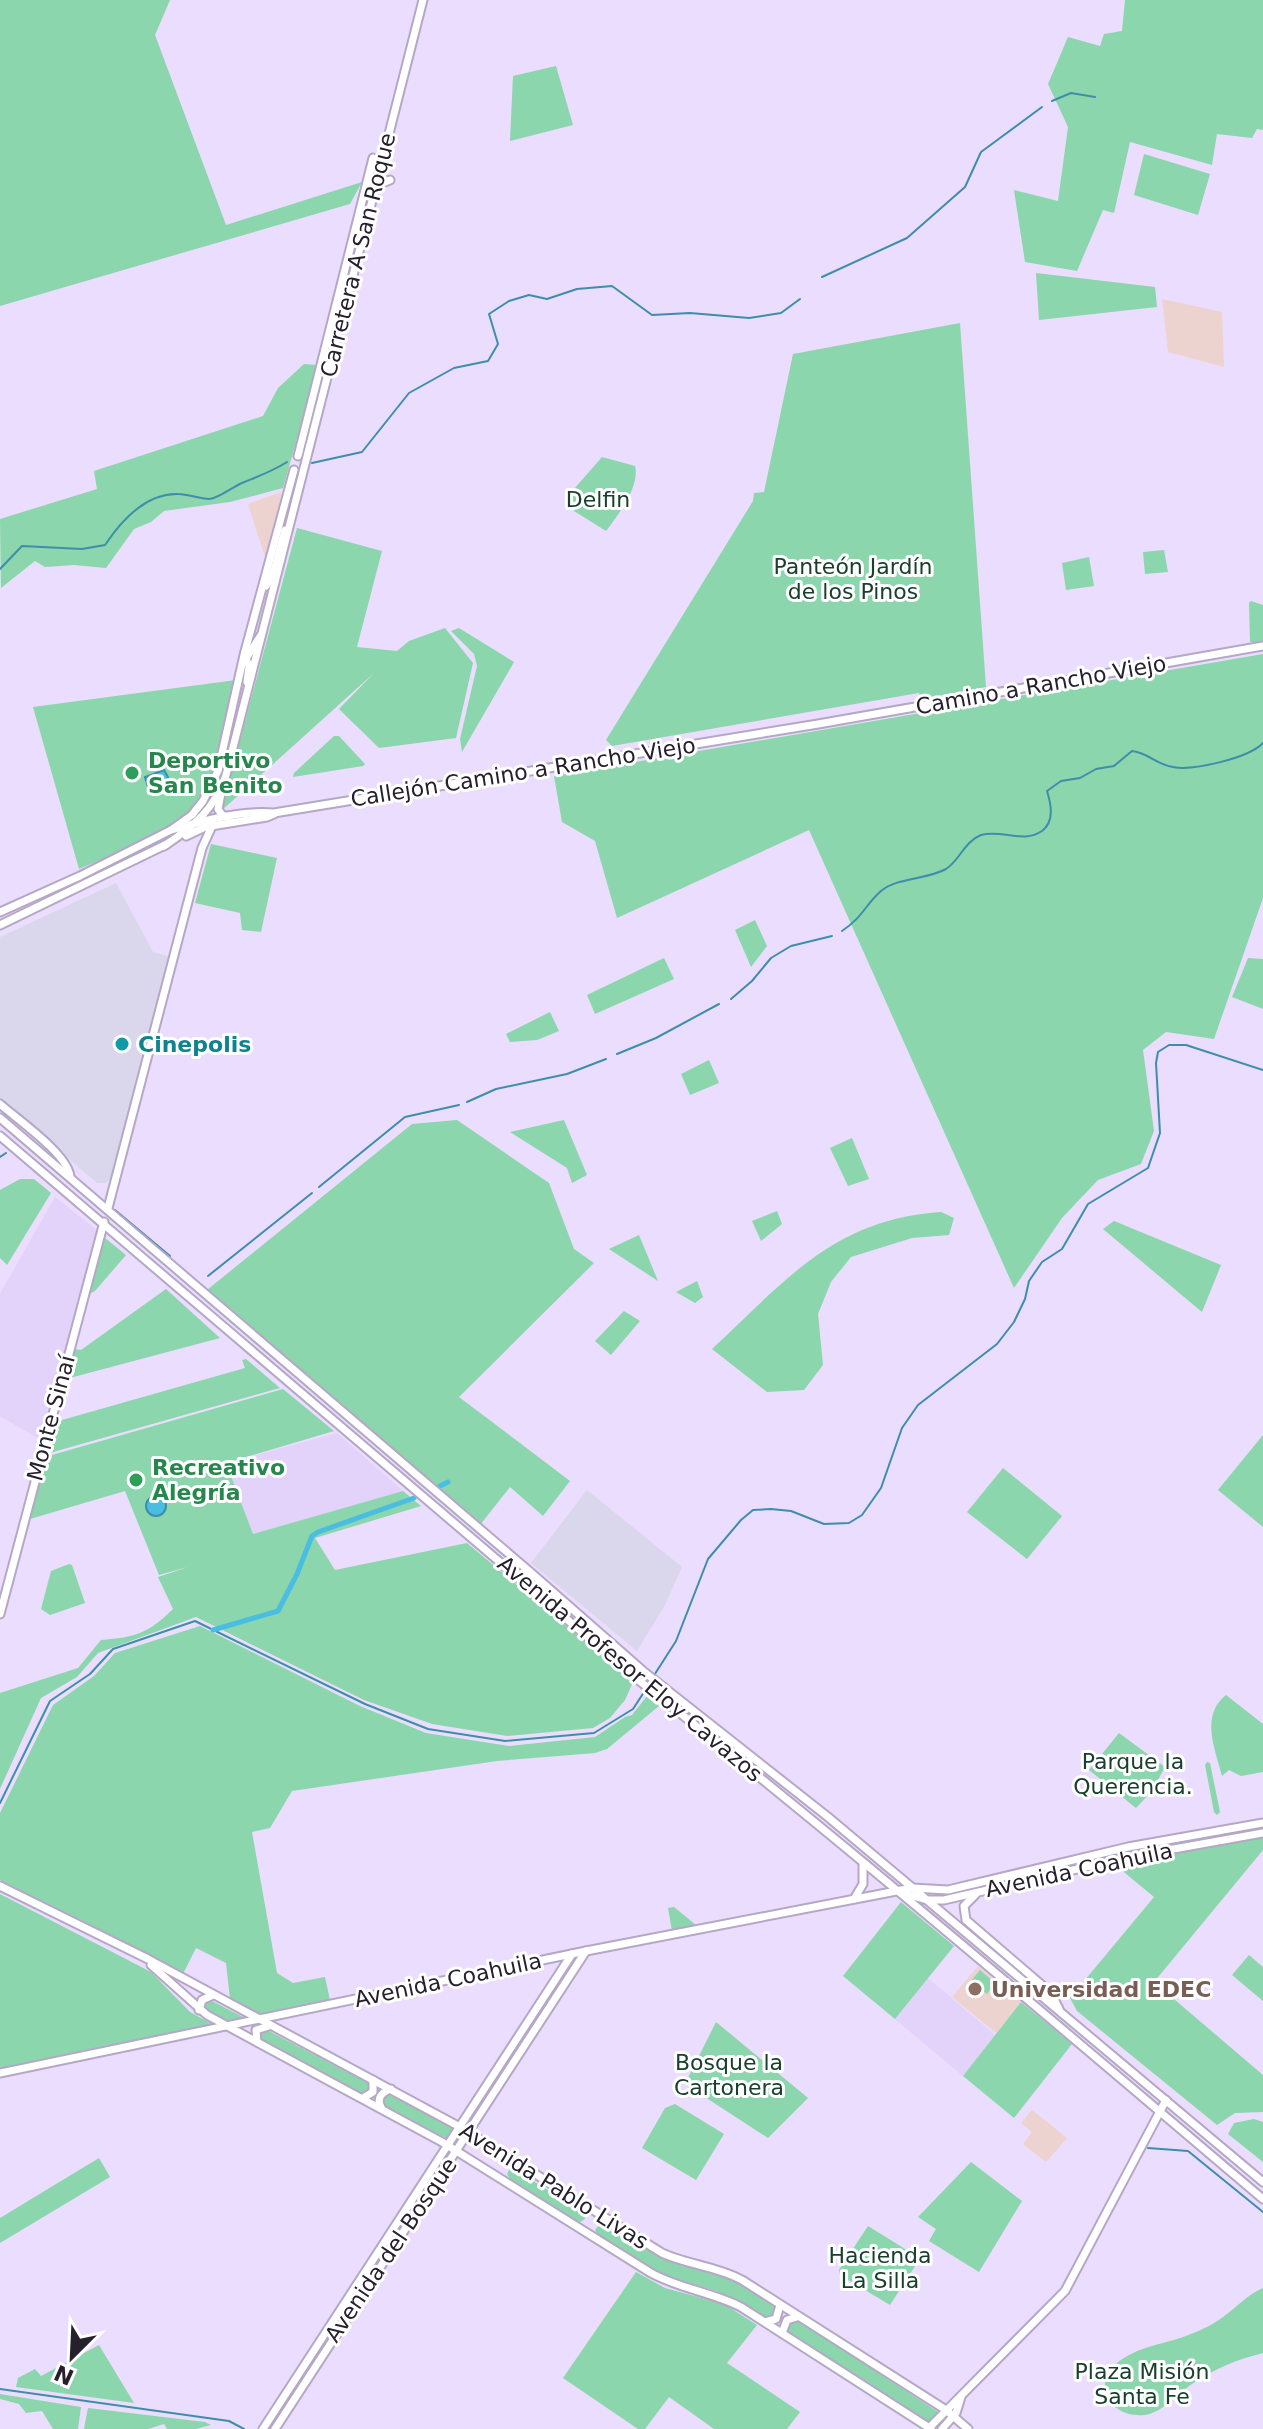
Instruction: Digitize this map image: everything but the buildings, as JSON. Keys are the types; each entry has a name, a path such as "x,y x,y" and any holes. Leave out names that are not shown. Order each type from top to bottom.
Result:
{"main road":[{"name":"Carretera A San Roque","path":"203,823 222,787 249,688 319,390 423,0"},
{"path":"298,456 319,390 373,158"},
{"path":"375,186 390,180"},
{"path":"108,1208 202,848 200,811 211,796 294,470"},
{"name":"Carretera A San Roque","path":"261,595 273,574 293,509"},
{"path":"244,659 263,632"},
{"name":"Camino a Rancho Viejo","path":"818,724 1263,646"},
{"path":"244,659 249,666 249,688"},
{"name":"Callejón Camino a Rancho Viejo","path":"203,823 818,724"},
{"path":"0,925 7,910 171,830 198,809 212,786"},
{"path":"222,787 217,807 222,815 228,817"},
{"path":"171,830 203,823 267,817 274,813"},
{"path":"0,925 164,846 203,823"},
{"path":"202,848 203,823"},
{"path":"123,866 127,859 144,849 145,843"},
{"path":"7,910 34,908"},
{"path":"2,1106 2,1119"},
{"path":"2,1106 58,1155 68,1167 70,1177"},
{"name":"Avenida Profesor Eloy Cavazos","path":"2,1119 643,1671 828,1817 1263,2182"},
{"name":"Avenida Profesor Eloy Cavazos","path":"0,1136 637,1679 798,1808 1263,2199"},
{"path":"24,1156 32,1153 51,1162"},
{"name":"Monte Sinaí","path":"0,1614 104,1222"},
{"path":"311,1400 325,1407 331,1402"},
{"path":"331,1417 335,1411 350,1420"},
{"path":"498,1560 518,1563 523,1581"},
{"path":"798,1808 811,1815 828,1817 830,1828 841,1844"},
{"name":"Avenida Coahuila","path":"0,2073 586,1951 912,1888 948,1890 1119,1849 1263,1823"},
{"name":"Avenida Coahuila","path":"896,1891 937,1900 1129,1857 1263,1833"},
{"path":"854,1899 863,1884 863,1863"},
{"path":"980,1881 987,1886 966,1902 964,1914 970,1925 1051,1993 1059,2011"},
{"name":"Avenida Pablo Livas","path":"0,1886 132,1952 460,2127 662,2253 735,2276 946,2410 968,2429"},
{"path":"933,1890 930,1895 937,1900"},
{"path":"963,1930 986,1939"},
{"name":"Avenida del Bosque","path":"275,2429 586,1951"},
{"name":"Avenida Pablo Livas","path":"132,1952 163,1975 199,2010 448,2145 651,2273 673,2284 726,2299 930,2428"},
{"name":"Avenida del Bosque","path":"264,2428 572,1954"},
{"path":"199,2010 203,1999 213,1995"},
{"path":"541,2002 551,2007"},
{"path":"257,2042 255,2034 258,2028 271,2026"},
{"path":"363,2098 373,2092 373,2080"},
{"path":"382,2108 379,2098 384,2091 391,2089"},
{"path":"930,2428 1065,2291 1166,2100"},
{"path":"1200,2145 1208,2136"},
{"path":"765,2322 776,2319 780,2305"},
{"path":"782,2333 787,2320 799,2317"},
{"path":"942,2429 954,2416 961,2397"}],"shaded area":[{"path":"1162,299 1222,312 1224,367 1168,352"},
{"path":"281,492 279,507 266,560 248,504"},
{"path":"116,883 153,952 171,957 111,1179 97,1183 0,1100 0,937"},
{"path":"55,1197 98,1231 41,1440 0,1416 0,1294"},
{"path":"337,1433 403,1491 253,1534 226,1463"},
{"path":"587,1490 682,1567 665,1605 637,1651 531,1563"},
{"path":"978,1966 1021,2002 996,2033 952,1997"},
{"path":"928,1978 995,2035 963,2076 895,2019"},
{"path":"1032,2110 1067,2138 1046,2162 1023,2144 1032,2132 1021,2123"}],"green space":[{"path":"0,0 170,0 155,35 226,225 362,182 350,204 0,306"},
{"path":"1125,0 1263,0 1263,130 1257,129 1252,138 1217,134 1212,165 1130,142 1114,213 1103,210 1077,271 1025,262 1014,190 1058,201 1068,127 1048,84 1068,37 1100,46 1104,34 1122,31"},
{"path":"556,66 573,125 510,141 513,76"},
{"path":"1144,154 1210,174 1198,215 1134,195"},
{"path":"1036,273 1155,287 1157,307 1039,320"},
{"name":"Panteón Jardín de los Pinos","path":"960,323 986,687 921,699 919,693 612,746 606,740 753,501 754,493 764,492 793,354"},
{"path":"304,364 318,365 283,488 230,502 164,511 151,522 134,529 106,568 74,565 45,567 35,561 1,588 0,519 97,489 94,471 263,416 278,388"},
{"name":"Delfin","path":"602,457 635,466 636,474 627,500 606,531 574,511 568,496"},
{"path":"297,528 382,551 357,647 397,651 409,641 445,628 473,663 456,738 379,748 339,709 374,673 221,811"},
{"path":"1164,550 1168,572 1145,574 1143,552"},
{"path":"1089,557 1094,586 1066,590 1062,563"},
{"path":"1251,601 1263,605 1263,642 1250,642"},
{"path":"459,628 514,662 462,752 460,739 477,666 474,654 451,631"},
{"path":"1263,654 1263,898 1214,1039 1166,1032 1143,1050 1154,1131 1141,1164 1098,1180 1062,1218 1014,1288 809,830 617,918 595,841 562,822 554,776"},
{"name":"Deportivo San Benito","path":"236,680 214,771 201,799 192,810 146,840 79,869 33,707"},
{"path":"334,736 339,736 365,764 293,777 294,773"},
{"path":"211,844 277,858 261,932 242,930 240,913 195,903"},
{"path":"755,920 767,946 751,967 735,930"},
{"path":"664,958 674,979 595,1014 587,995"},
{"path":"1248,958 1263,959 1263,1009 1232,997"},
{"path":"550,1012 559,1031 537,1040 510,1042 506,1034"},
{"path":"709,1060 719,1083 690,1095 681,1074"},
{"path":"457,1120 549,1183 574,1249 594,1263 459,1397 570,1481 543,1516 510,1487 480,1525 207,1290 412,1124"},
{"path":"564,1120 587,1175 572,1183 567,1168 510,1132"},
{"path":"852,1138 869,1179 848,1186 830,1148"},
{"path":"20,1179 34,1179 51,1193 7,1265 0,1258 0,1190"},
{"path":"777,1211 782,1224 761,1241 752,1221"},
{"path":"941,1212 954,1218 949,1235 912,1238 851,1257 831,1282 818,1314 823,1365 804,1390 767,1392 712,1349 788,1278 841,1240 903,1217"},
{"path":"1114,1221 1221,1265 1202,1312 1103,1229"},
{"path":"639,1235 658,1281 609,1249"},
{"path":"105,1238 126,1255 95,1291 87,1295"},
{"path":"697,1281 703,1297 695,1303 676,1292"},
{"path":"166,1289 220,1338 66,1379 74,1349 81,1350"},
{"path":"624,1311 640,1321 611,1355 595,1341"},
{"path":"246,1359 280,1388 46,1454 55,1422 245,1368 242,1360"},
{"path":"283,1389 334,1431 226,1463 253,1534 403,1491 421,1506 315,1538 335,1570 467,1543 633,1682 625,1700 610,1718 593,1728 507,1736 432,1724 364,1700 196,1617 98,1653 77,1677 41,1698 0,1789 0,1693 78,1668 101,1640 132,1635 156,1624 173,1609 158,1577 188,1567 159,1575 125,1491 30,1519 45,1457"},
{"path":"1263,1435 1263,1527 1218,1490"},
{"path":"1003,1468 1062,1516 1027,1559 967,1512"},
{"path":"69,1564 85,1603 50,1615 41,1609 51,1571"},
{"path":"200,1626 360,1706 426,1733 509,1746 595,1737 632,1715 647,1696 659,1706 607,1749 595,1753 497,1761 292,1791 270,1828 252,1832 277,1973 293,1983 325,1977 330,2000 261,2015 230,1999 226,1963 196,1948 183,1974 0,1880 0,1813 53,1705 94,1676 115,1653"},
{"path":"1226,1695 1263,1724 1263,1772 1241,1776 1229,1770 1222,1776 1213,1744 1211,1722 1218,1703"},
{"name":"Parque la Querencia.","path":"1119,1733 1165,1767 1152,1791 1136,1808 1089,1770"},
{"path":"1210,1763 1220,1812 1217,1815 1205,1765"},
{"path":"1263,1837 1263,1850 1154,1982 1263,2075 1263,2112 1235,2113 1217,2125 1077,2011 1070,1998 1154,1897 1119,1868 1120,1864"},
{"path":"0,1894 151,1972 190,2012 212,2024 0,2070"},
{"path":"901,1902 954,1946 895,2019 843,1976"},
{"path":"674,1907 696,1925 672,1931 668,1908"},
{"path":"1249,1955 1263,1967 1263,2001 1232,1975"},
{"path":"980,1970 995,1983 987,1994 971,1981"},
{"path":"207,2000 243,2017 223,2021 204,2011 203,2003"},
{"path":"1021,2002 1072,2044 1014,2118 963,2076"},
{"name":"Bosque la Cartonera","path":"716,2022 808,2098 768,2138 685,2084"},
{"path":"267,2030 368,2083 370,2091 365,2094 359,2092 260,2040 258,2031"},
{"path":"384,2095 451,2126 453,2130 448,2139 384,2106"},
{"path":"675,2104 724,2134 696,2180 642,2148 665,2108"},
{"path":"1254,2119 1263,2122 1263,2162 1228,2134 1234,2123"},
{"path":"99,2158 110,2177 0,2243 0,2218"},
{"path":"971,2162 1022,2201 979,2272 929,2241 936,2229 918,2217"},
{"path":"511,2167 583,2212 585,2219 580,2222 572,2219 510,2179 507,2174"},
{"path":"599,2225 669,2261 731,2279 775,2306 773,2318 766,2319 717,2291 668,2277 646,2266 600,2238 595,2230"},
{"name":"Hacienda La Silla","path":"868,2226 919,2260 890,2305 840,2275 839,2270"},
{"path":"636,2272 665,2288 724,2304 757,2325 727,2363 800,2412 787,2429 714,2429 669,2397 645,2429 638,2429 563,2378"},
{"name":"Plaza Misión Santa Fe","path":"1263,2288 1263,2353 1211,2372 1151,2413 1133,2415 1114,2406 1105,2391 1105,2382 1116,2364 1142,2349 1207,2327"},
{"path":"797,2320 939,2415 930,2423 787,2332 787,2324"},
{"path":"99,2345 134,2403 16,2387 18,2378 35,2369 41,2376"},
{"path":"0,2394 81,2407 78,2429 53,2429 42,2411 26,2413 19,2404 0,2399"},
{"path":"88,2408 211,2425 196,2429 167,2429 164,2424 148,2429 84,2429"}],"water":[{"path":"164,770 168,777 165,784 149,790 145,777"},
{"path":"156,1496 163,1499 166,1506 163,1513 156,1516 149,1513 146,1506 149,1499"}],"waterway":[{"path":"1052,101 1071,93 1095,97"},
{"path":"822,277 907,238 965,187 981,152 1042,107"},
{"path":"312,463 362,452 409,393 454,368 488,361 498,344 489,314 509,301 529,295 547,299 577,289 612,286 652,315 690,313 749,318 781,313 800,299"},
{"path":"0,569 22,546 82,549 105,545 127,518 155,498 178,494 213,498 287,462"},
{"path":"842,931 888,886 946,869 975,838 989,834 1027,836 1042,831 1050,817 1047,791 1061,781 1114,766 1132,751 1167,766 1182,768 1234,758 1263,743"},
{"path":"731,999 752,981 771,958 791,946 832,936"},
{"path":"617,1054 656,1038 719,1004"},
{"path":"653,1677 676,1641 708,1559 741,1520 753,1510 771,1509 791,1511 824,1524 849,1523 862,1515 881,1488 902,1428 918,1405 997,1344 1014,1322 1025,1299 1029,1281 1042,1262 1062,1249 1088,1204 1148,1168 1160,1133 1158,1052 1169,1045 1186,1045 1263,1070"},
{"path":"467,1102 496,1089 567,1074 606,1059"},
{"path":"319,1187 405,1117 459,1105"},
{"path":"0,1157 6,1153"},
{"path":"208,1276 312,1193"},
{"path":"115,1210 170,1256"},
{"path":"440,1486 448,1482"},
{"path":"213,1630 278,1611 312,1536 318,1532 414,1498"},
{"path":"0,1803 50,1701 90,1674 113,1649 195,1621 365,1704 428,1729 505,1741 594,1733 633,1709 646,1689"},
{"path":"1148,2148 1188,2151 1263,2212"},
{"path":"0,2389 229,2421 244,2429"}],"place":[{"name":"Deportivo San Benito","path":"132,773"},
{"name":"Cinepolis","path":"122,1044"},
{"name":"Recreativo Alegría","path":"136,1480"},
{"name":"Universidad EDEC","path":"975,1989"}]}
